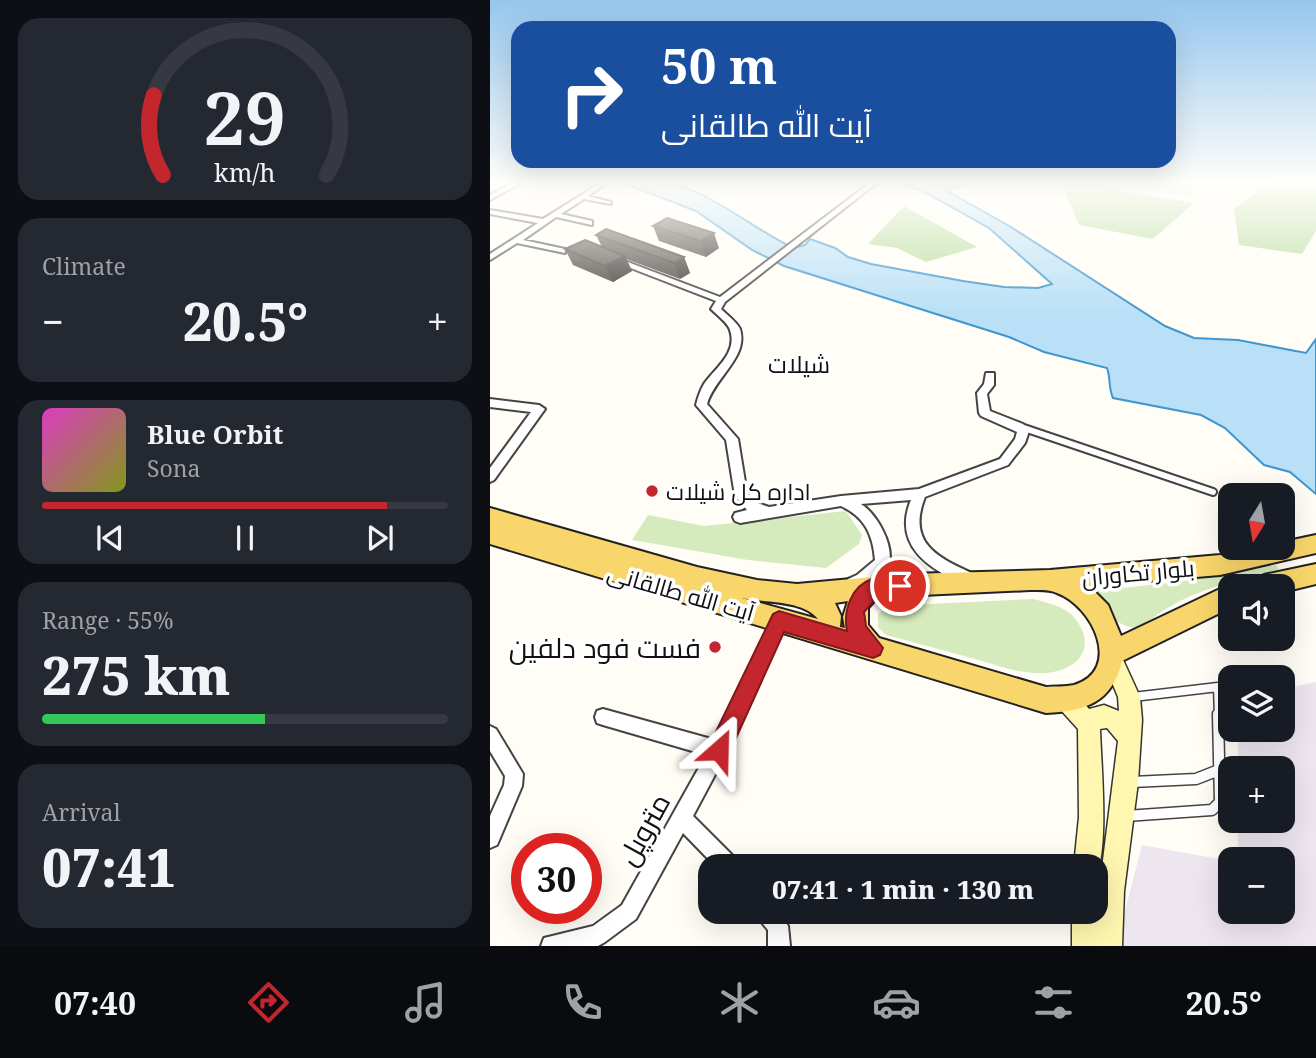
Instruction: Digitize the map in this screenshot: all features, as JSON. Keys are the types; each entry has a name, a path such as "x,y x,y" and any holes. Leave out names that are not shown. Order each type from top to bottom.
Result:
{"main road":[{"name":"آیت الله طالقانی","path":"490,517 704,580 798,595 824,596 874,587 976,583"},
{"name":"آیت الله طالقانی","path":"490,536 1046,699 1067,700"},
{"name":"بلوار تکاوران","path":"976,583 1047,580 1220,565 1316,544"},
{"path":"1295,579 1316,574"},
{"path":"1047,580 1075,590 1098,611 1106,625 1112,656 1129,697 1126,782 1111,891 1108,946"},
{"path":"873,648 860,636 854,620 857,604 874,587"},
{"path":"798,595 828,611 830,622 827,627 818,631"},
{"name":"بلوار تکاوران","path":"1112,656 1218,602"},
{"path":"1088,854 1091,817 1089,725 1067,700 1091,692 1102,682 1112,656"},
{"path":"1089,725 1098,716 1111,718 1124,727 1129,742"},
{"path":"1086,924 1086,946"}],"street":[{"path":"490,258 539,226"},
{"path":"768,512 750,506 741,496 732,439 701,405 702,394 710,380 725,367 736,352 735,328 716,309 721,300 817,226"},
{"path":"517,241 562,251"},
{"path":"598,254 721,300"},
{"path":"740,517 841,501 920,494 1004,462 1021,440 1023,431 985,413 982,393 989,385 990,375"},
{"path":"490,403 539,409 490,477"},
{"path":"920,494 910,518 916,544 929,558 976,583"},
{"path":"824,596 862,580 882,563 881,544 872,519 853,505 841,501"},
{"name":"متروپل","path":"552,946 598,935 629,912 719,750 779,621"},
{"path":"603,717 719,750"},
{"path":"490,734 514,774 513,786 490,838"},
{"path":"682,818 717,854"},
{"path":"776,924 779,946"}],"lane":[{"path":"1019,427 1213,492"},
{"path":"1129,697 1218,687 1219,756"},
{"path":"1126,782 1196,779 1218,770"},
{"path":"1121,817 1212,810 1218,804"}],"shaded area":[{"path":"1316,682 1316,946 1116,946 1142,845 1218,859 1218,924 1295,924 1295,847 1238,847 1238,833 1295,833 1295,756 1238,756 1238,742 1295,742 1295,686"}],"green space":[{"path":"885,226 940,226 977,247 926,262 897,248 868,244"},
{"path":"1085,226 1168,226 1153,239"},
{"path":"1236,226 1316,226 1316,231 1302,254 1239,245"},
{"path":"846,511 862,535 859,544 826,568 748,560 632,540 648,515 704,526"},
{"path":"1276,565 1280,572 1269,574 1224,574"},
{"path":"1218,575 1218,586 1172,605 1141,628 1117,622 1086,592"},
{"path":"1034,599 1065,610 1081,627 1084,647 1081,655 1067,667 1044,673 1018,671 886,635 878,627 878,614 888,606"}],"water":[{"path":"718,226 755,226 793,248 805,245 810,239 835,248 848,257 871,264 963,281 1004,287 1038,288 1052,284 986,226 1009,226 1165,326 1194,338 1238,340 1306,353 1316,339 1316,494 1290,472 1264,465 1225,428 1201,415 1113,398 1107,368 1044,352 1009,337 784,266 752,250"}],"building":[{"path":"653,226 693,226 714,233 701,241"},
{"path":"606,229 684,257 674,263 596,235"},
{"path":"585,240 625,256 605,266 565,249"}],"place":[{"name":"اداره کل شیلات","path":"652,491"},
{"name":"فست فود دلفین","path":"715,647"}],"district":[{"name":"شیلات","path":"799,363"}],"route":[{"path":"719,750 779,621 873,648 865,643 856,629 854,620 857,604 867,591 874,587 900,586"}]}
